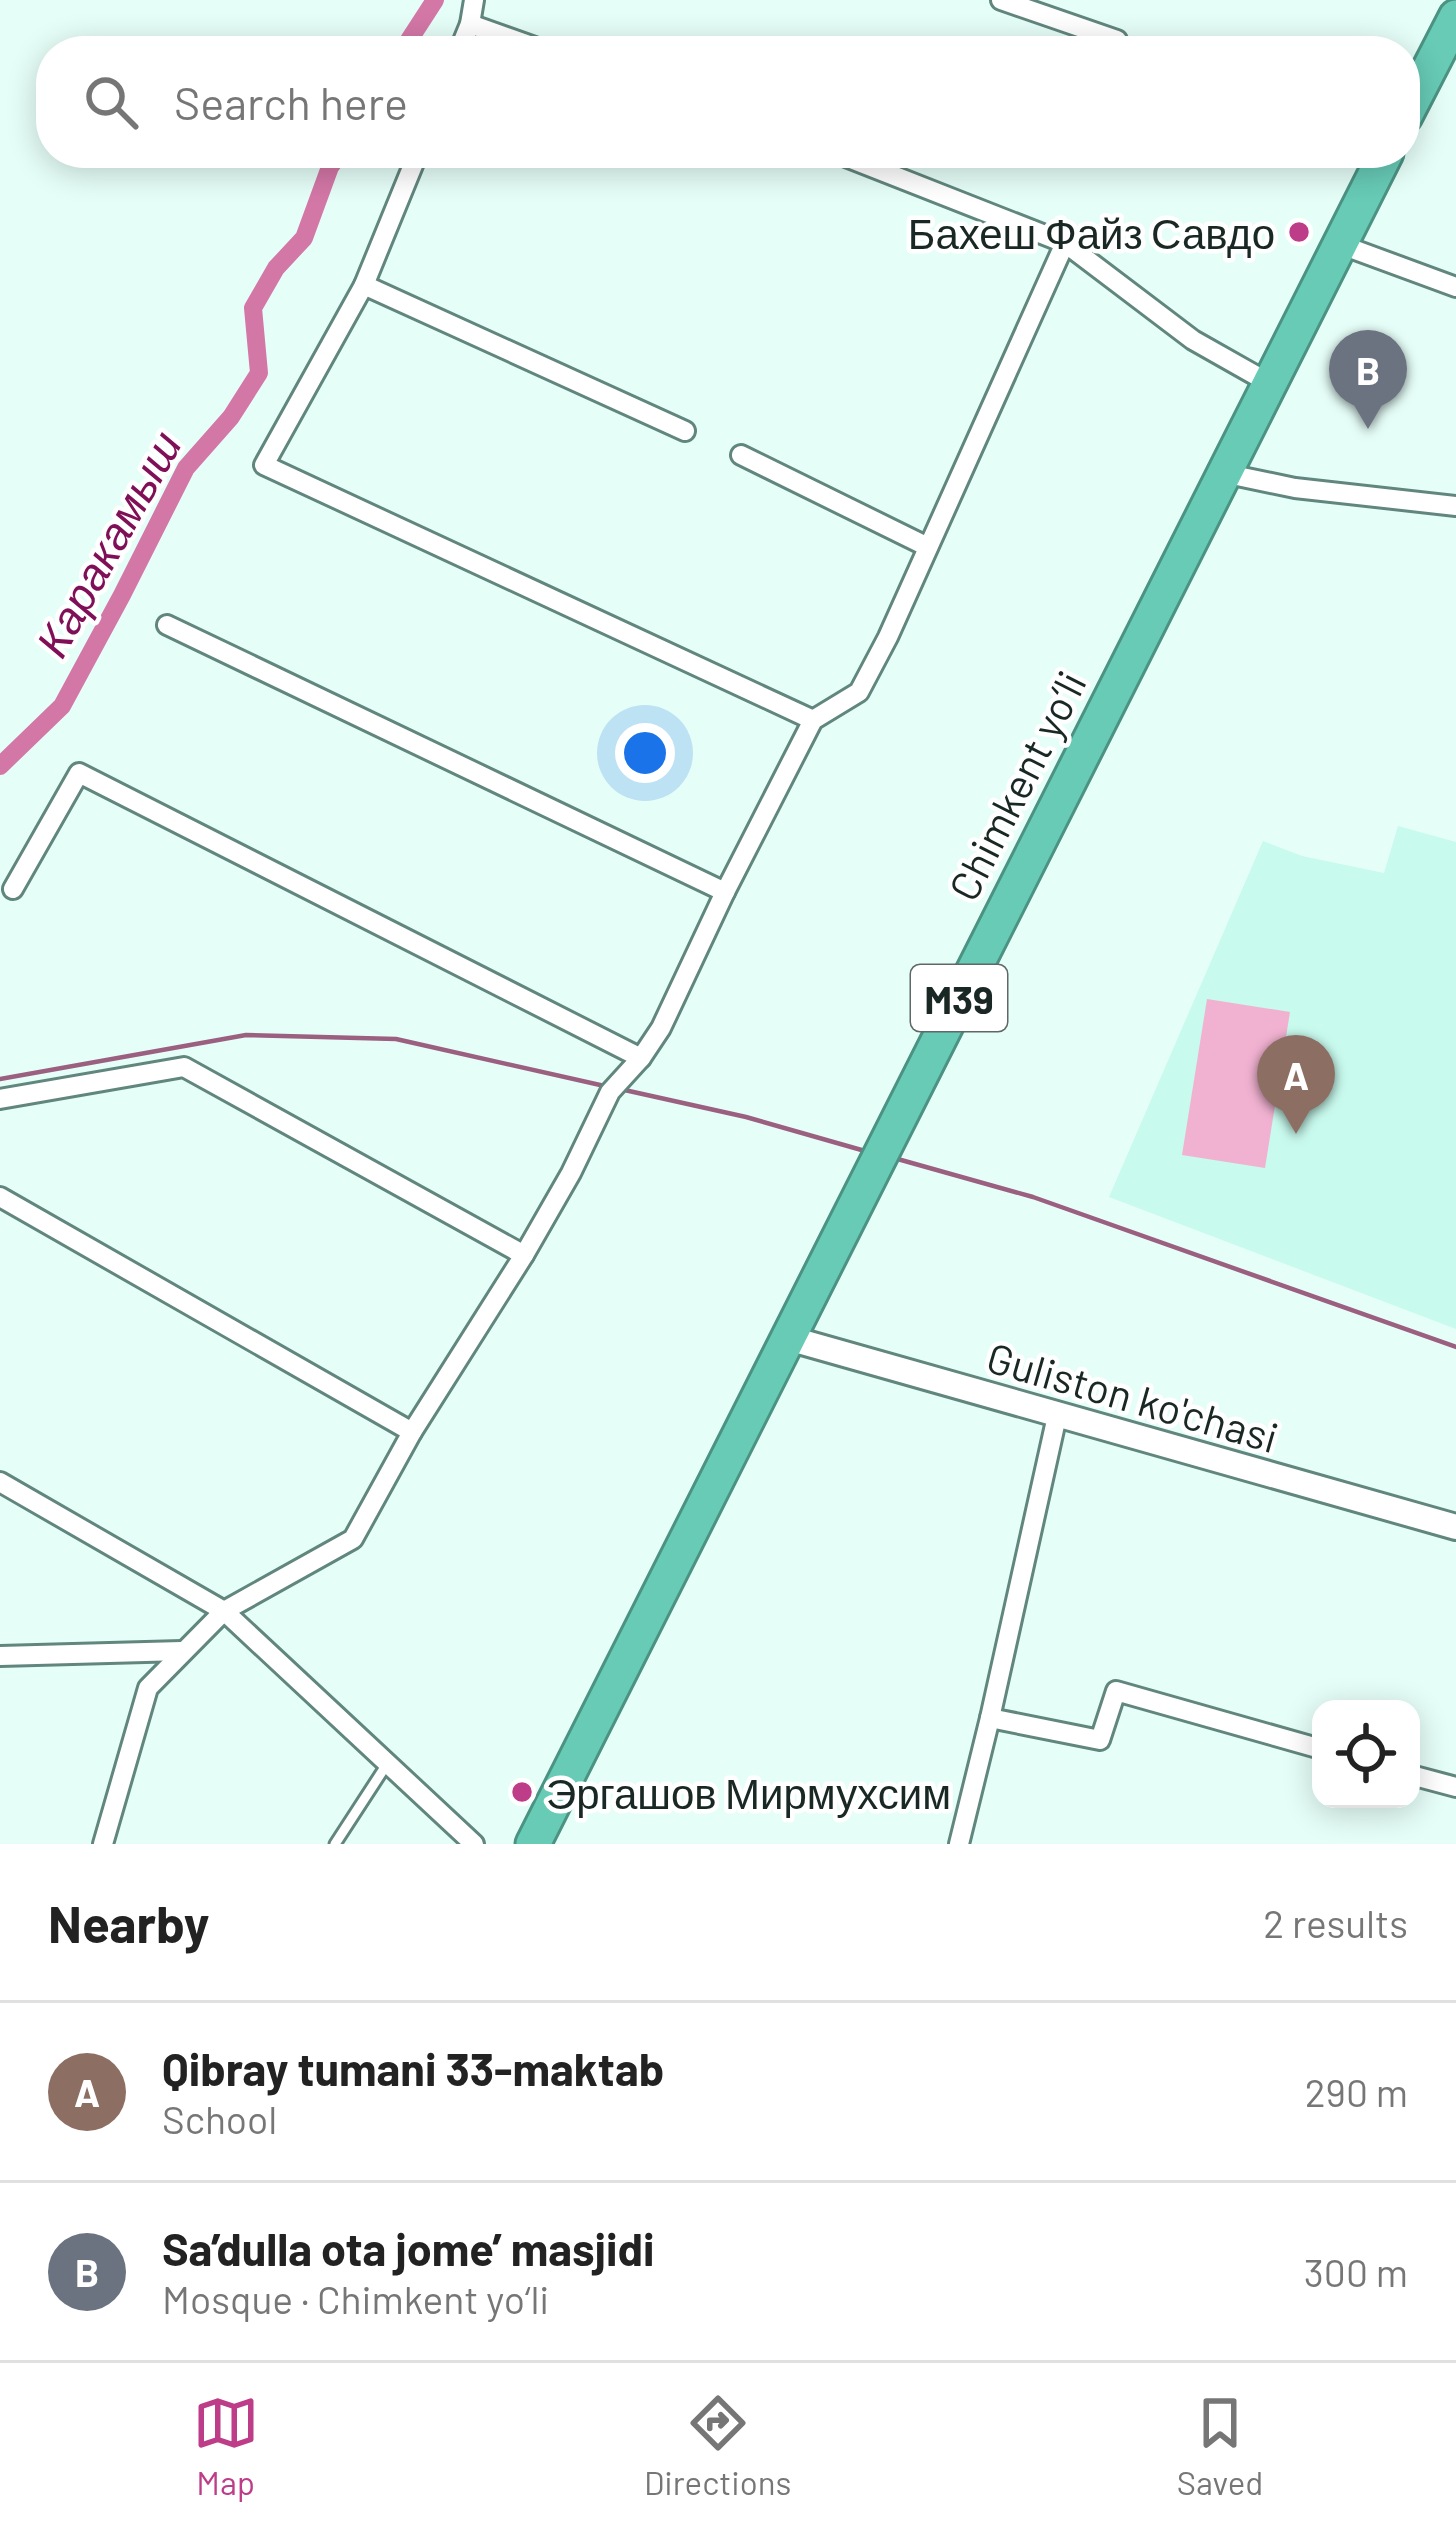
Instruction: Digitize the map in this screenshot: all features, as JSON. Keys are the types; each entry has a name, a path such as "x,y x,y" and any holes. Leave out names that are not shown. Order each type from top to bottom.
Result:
{"highway":[{"path":"1420,87 1456,17"},
{"name":"Chimkent yo‘li","path":"533,1844 1378,168"}],"main road":[{"name":"Guliston ko'chasi","path":"788,1338 1456,1527"}],"street":[{"path":"465,36 474,0"},
{"path":"1001,0 1106,36"},
{"path":"470,24 504,36"},
{"path":"412,168 364,285 264,465 813,719"},
{"path":"874,168 1065,243 1193,340 1269,383"},
{"path":"103,1844 148,1688 224,1611 353,1539 412,1432 524,1255 610,1092 662,1028 813,719 859,692 888,638 1065,243"},
{"path":"1339,244 1456,287"},
{"path":"364,285 685,431"},
{"path":"741,455 928,547"},
{"path":"1223,473 1294,488 1456,506"},
{"path":"167,625 725,892"},
{"path":"13,889 79,772 641,1058"},
{"path":"0,1099 184,1066 524,1255"},
{"path":"0,1197 412,1432"},
{"path":"959,1844 1057,1416"},
{"path":"0,1482 224,1611 474,1844"},
{"path":"0,1656 182,1651"},
{"path":"990,1718 1100,1740 1115,1691 1312,1746"},
{"path":"1420,1777 1456,1787"}],"lane":[{"path":"335,1844 387,1763"}],"shaded area":[{"path":"1398,826 1456,842 1456,1329 1109,1197 1263,841 1302,856 1384,873"},
{"path":"1207,999 1290,1012 1265,1168 1182,1155"}],"waterway":[{"name":"Каракамыш","path":"412,36 435,0"},
{"name":"Каракамыш","path":"0,766 62,706 186,468 231,417 259,373 253,308 276,268 304,238 330,168"},
{"path":"0,1079 246,1035 396,1039 609,1087"},
{"path":"620,1089 746,1117 865,1151"},
{"path":"894,1158 1033,1197 1456,1347"}],"place":[{"name":"Бахеш Файз Савдо","path":"1299,232"},
{"name":"Sa’dulla ota jome’ masjidi","path":"1368,429"},
{"name":"Qibray tumani 33-maktab","path":"1296,1134"},
{"name":"Эргашов Мирмухсим","path":"522,1792"}]}
